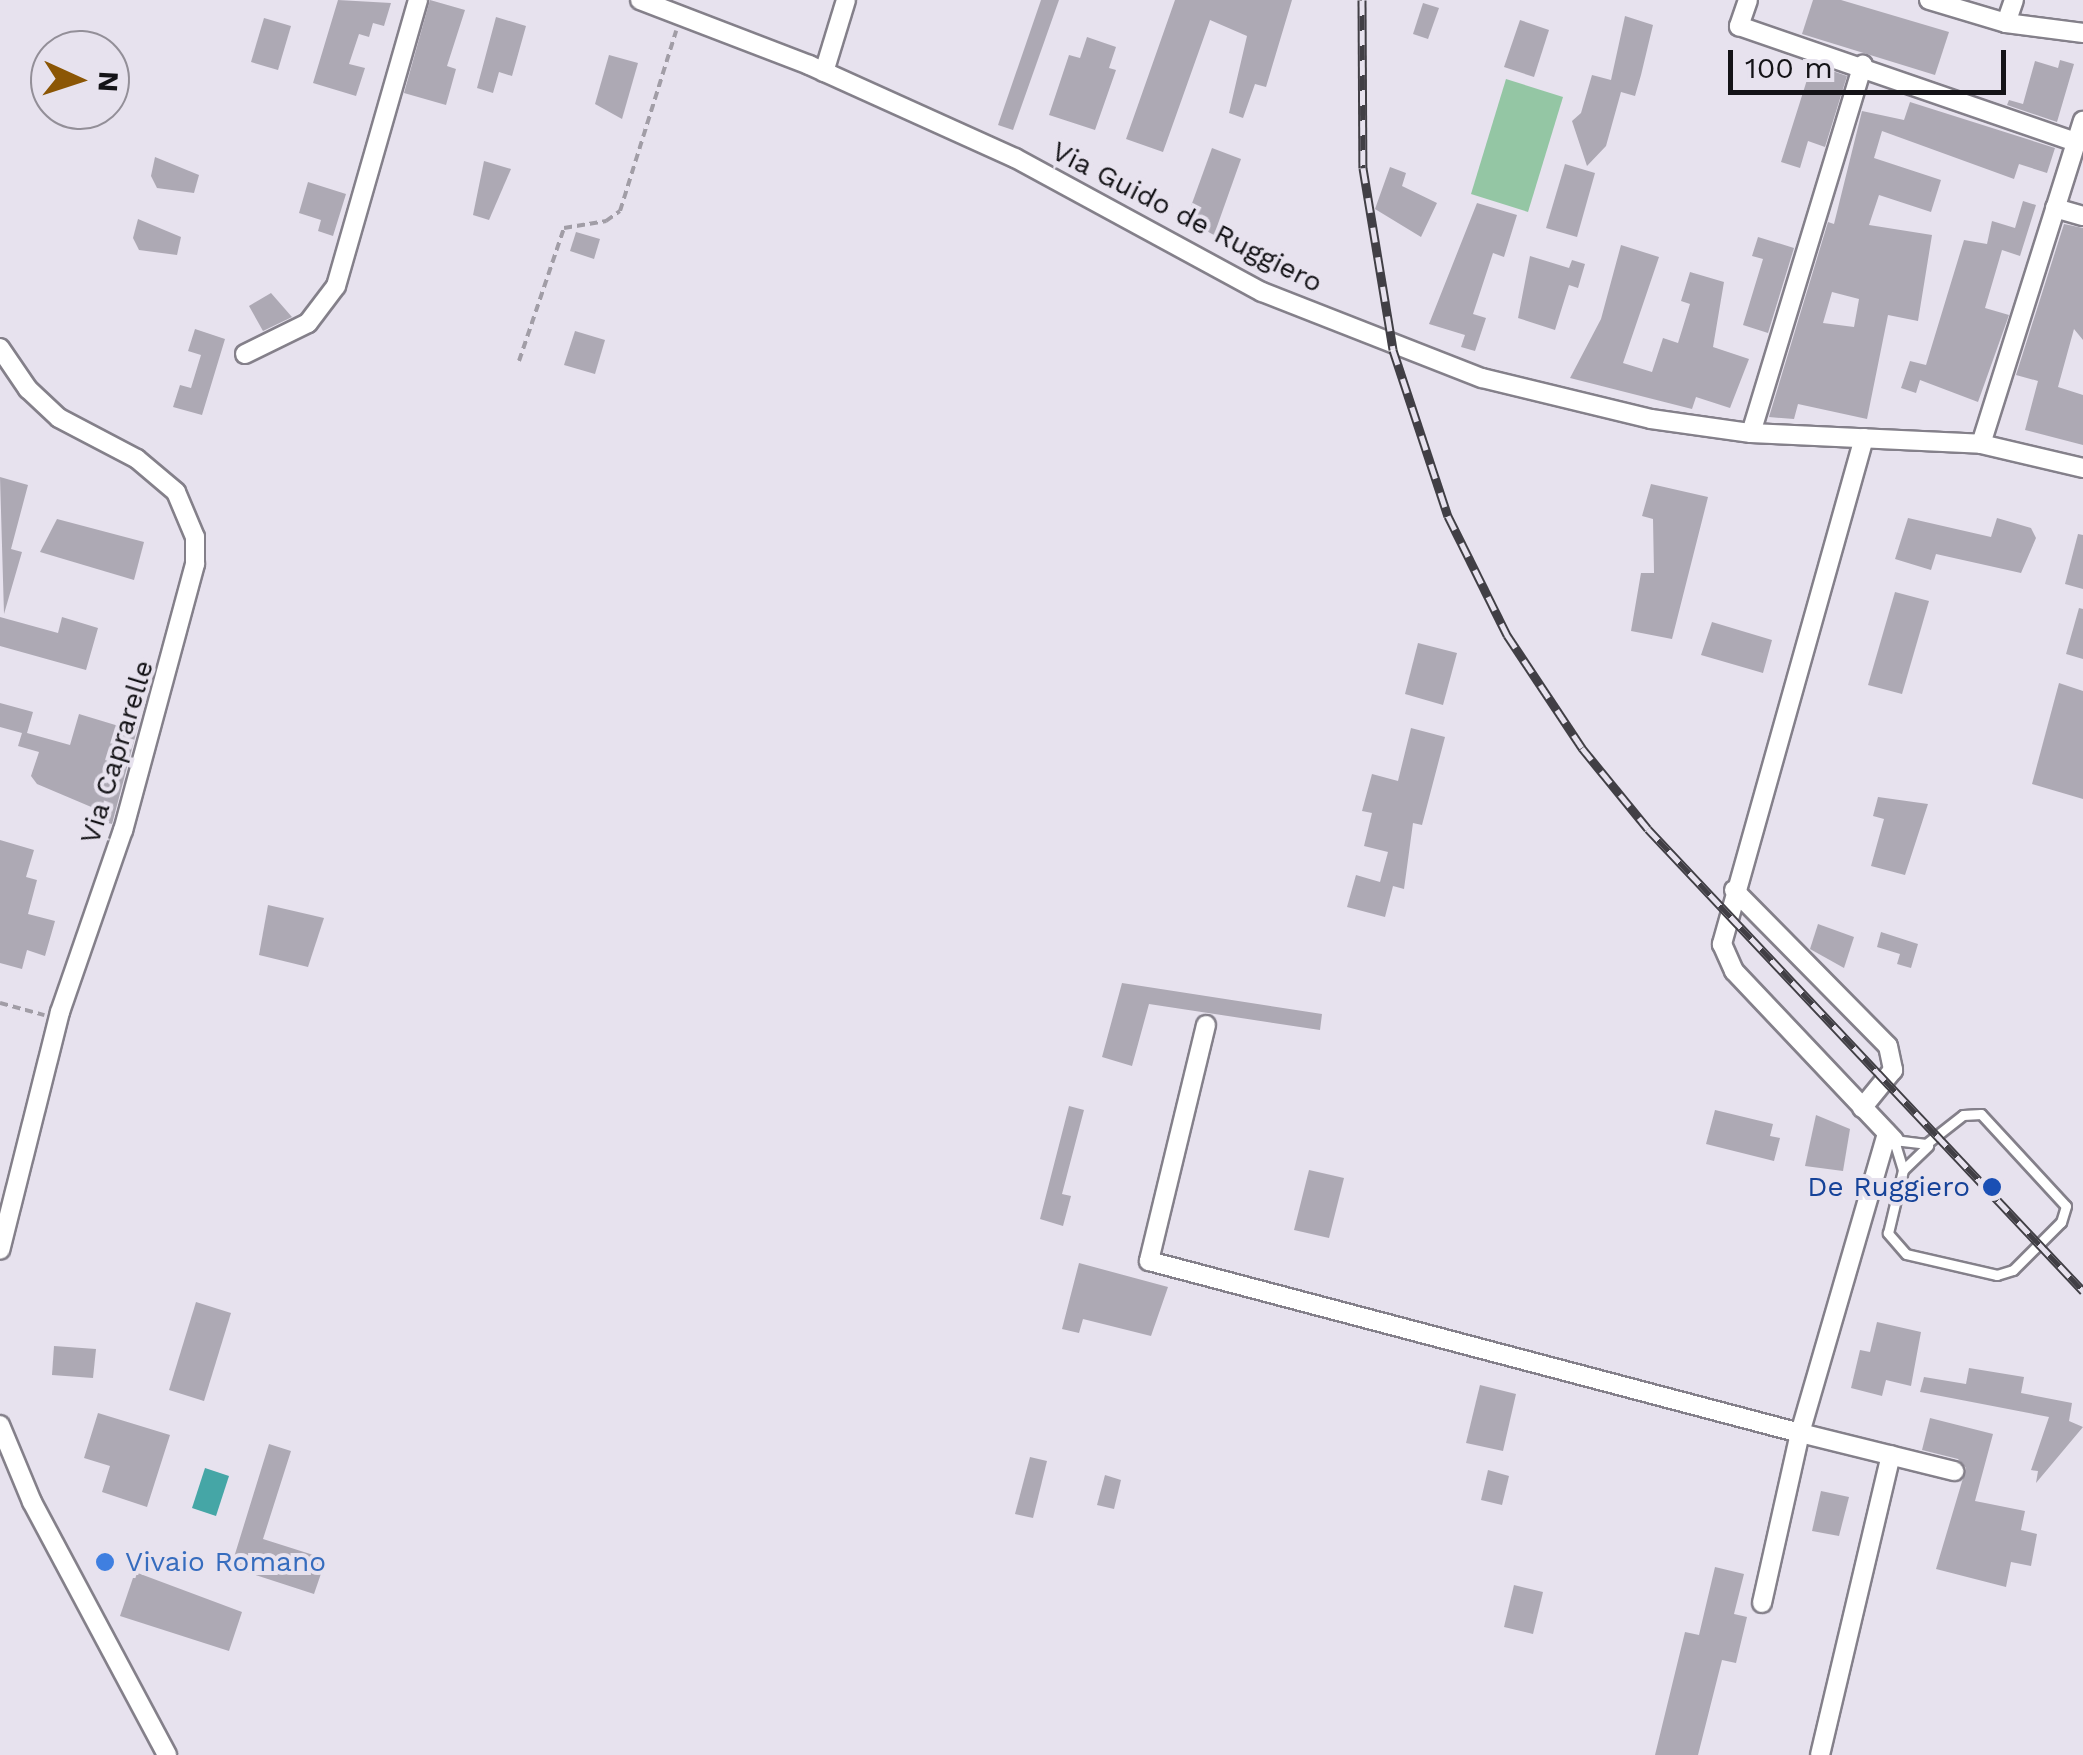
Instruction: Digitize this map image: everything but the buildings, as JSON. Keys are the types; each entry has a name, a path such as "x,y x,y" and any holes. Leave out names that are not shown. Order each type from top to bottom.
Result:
{"street":[{"path":"246,354 308,323 336,286 418,0"},
{"name":"Via Guido de Ruggiero","path":"640,0 824,72 1015,158 1262,292 1411,353 1586,405 1751,433 1981,444 2083,468"},
{"path":"824,72 846,0"},
{"path":"1748,0 1740,26 2076,142"},
{"path":"1930,0 2006,23 2083,34"},
{"path":"2006,23 2014,0"},
{"path":"1751,433 1863,66"},
{"path":"1981,444 2083,121"},
{"path":"2055,208 2083,216"},
{"name":"Via Caprarelle","path":"0,348 28,389 59,418 156,472 176,492 195,537 191,590 161,706 58,1019 0,1250"},
{"path":"1762,1603 1800,1433 1890,1137 1725,956 1722,931 1864,438"},
{"path":"1734,890 1888,1046 1893,1070 1862,1108"},
{"path":"1206,1025 1149,1261 1954,1471"},
{"path":"0,1425 32,1502 167,1755"},
{"path":"1820,1755 1891,1456"}],"lane":[{"path":"1962,1115 1988,1119 2063,1198 2061,1222 2005,1274 1906,1254 1888,1233 1903,1170 1962,1115"},
{"path":"1903,1170 1890,1137 1933,1140"}],"path":[{"path":"519,361 564,228 606,221 620,211 681,14"},
{"path":"0,1002 58,1019"}],"green space":[{"path":"1506,79 1563,97 1528,212 1471,194"}],"water":[{"path":"205,1468 229,1476 216,1516 192,1508"}],"railway":[{"path":"1362,0 1363,168 1393,350 1448,516 1507,635 1582,748 1648,829 2083,1291"}],"place":[{"name":"De Ruggiero","path":"1992,1187"},
{"name":"Vivaio Romano","path":"105,1562"}]}
